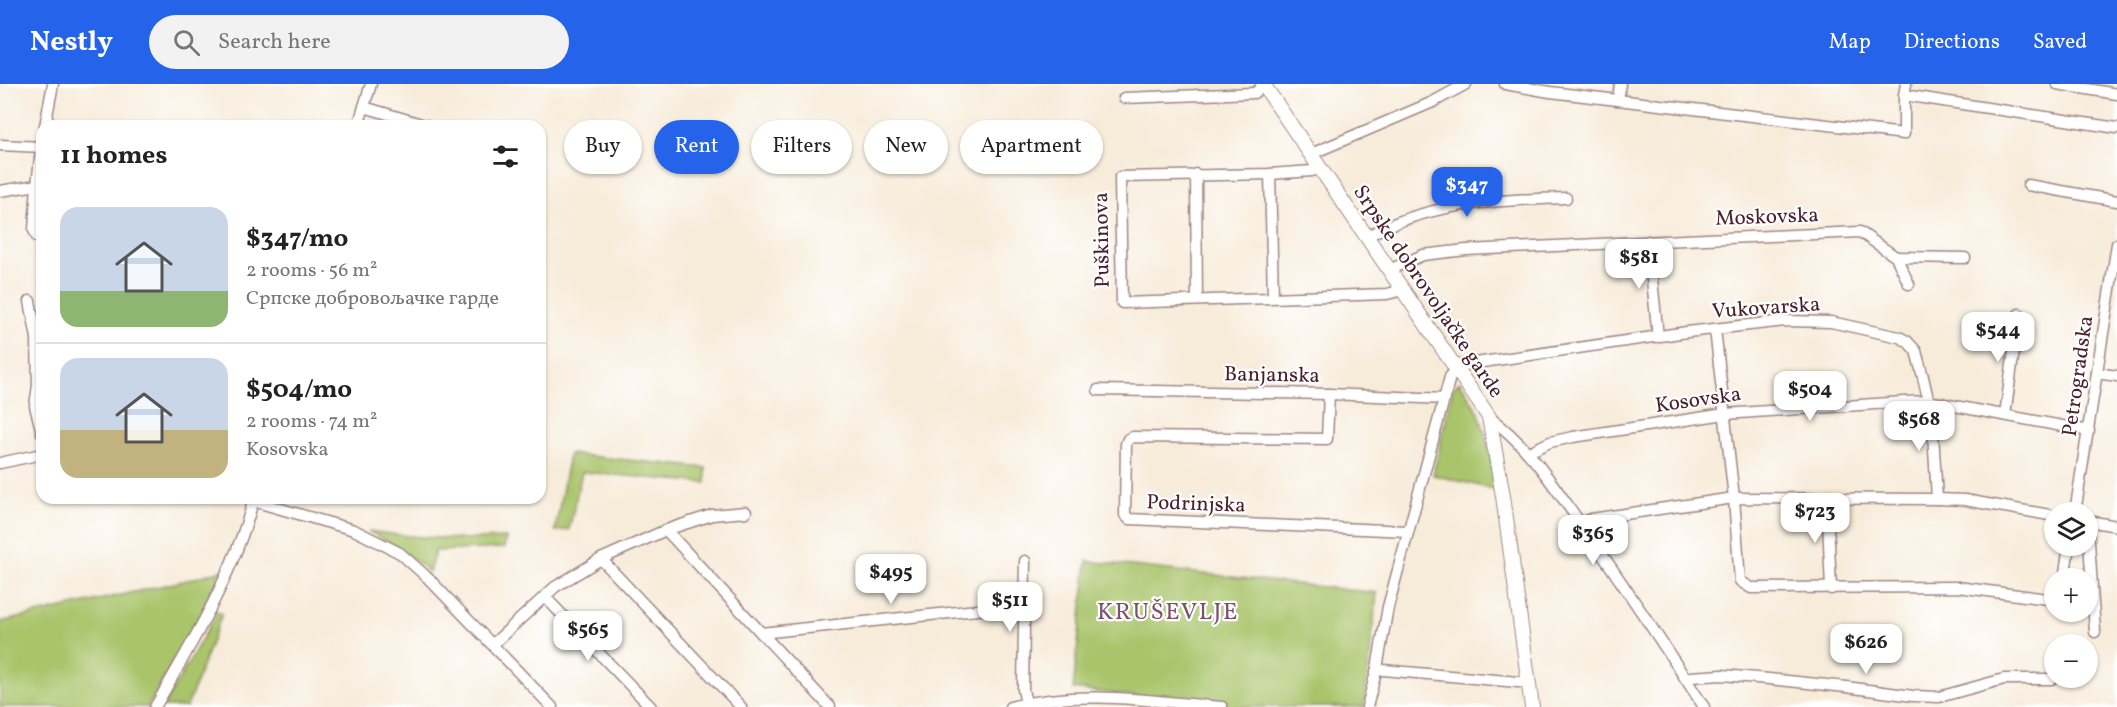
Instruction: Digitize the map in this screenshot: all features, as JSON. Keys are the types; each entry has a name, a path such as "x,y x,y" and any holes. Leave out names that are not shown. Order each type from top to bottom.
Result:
{"main road":[{"name":"Srpske dobrovoljačke garde","path":"1265,85 1489,417 1503,496 1532,707"}],"street":[{"path":"46,120 53,84"},
{"path":"360,120 371,84"},
{"path":"1311,154 1433,102 1466,84"},
{"path":"1505,84 1550,92 1904,134 1905,89 2117,128"},
{"path":"1618,100 1620,84"},
{"path":"2057,84 2097,87 2117,94"},
{"path":"1124,98 1254,93 1265,85"},
{"path":"364,106 409,120"},
{"path":"0,145 36,145"},
{"name":"Puškinova","path":"1320,168 1312,171 1270,174 1120,177 1122,303 1387,294 1403,290"},
{"path":"1196,174 1197,300"},
{"path":"1270,174 1273,297"},
{"path":"0,191 36,185"},
{"path":"2028,185 2117,201"},
{"path":"1366,237 1415,216 1458,205 1498,200 1566,198"},
{"path":"36,200 34,230 36,232"},
{"name":"Moskovska","path":"1389,270 1411,259 1434,254 1648,241 1860,232 1896,257 1909,284"},
{"path":"1648,241 1658,337"},
{"name":"Petrogradska","path":"2077,502 2117,244"},
{"path":"1896,257 1910,255 1965,258"},
{"path":"30,301 36,325"},
{"path":"2006,415 2019,314"},
{"name":"Vukovarska","path":"1456,369 1462,365 1500,358 1785,321 1831,322 1899,338 1907,341 1916,351 1932,416 1937,498"},
{"path":"1715,329 1734,498 1740,581 1745,586 1831,589 1958,587 2044,599"},
{"path":"1367,707 1388,607 1408,531 1450,377 1456,369"},
{"path":"2097,373 2117,376"},
{"name":"Banjanska","path":"1098,390 1329,394 1445,399"},
{"name":"Podrinjska","path":"1329,394 1327,439 1133,437 1128,439 1125,514 1128,519 1408,531"},
{"path":"36,396 34,406 36,413"},
{"name":"Kosovska","path":"1529,452 1550,442 1573,437 1725,414 1928,401 2089,431"},
{"path":"1489,417 1506,429 1529,452 1704,707"},
{"path":"0,463 36,455"},
{"path":"1580,524 1591,519 1734,498 1937,498 1965,500 2044,514"},
{"path":"1827,499 1831,589"},
{"path":"155,707 230,569 253,504"},
{"path":"267,504 354,530 400,553 428,578 552,707"},
{"path":"493,644 555,587 601,558 666,530 712,515 746,512"},
{"path":"2098,523 2117,526"},
{"path":"666,530 830,707"},
{"path":"2090,556 2095,632"},
{"path":"601,558 741,707"},
{"path":"1025,561 1023,690 1026,705"},
{"path":"545,597 651,707"},
{"path":"761,633 1024,605"},
{"path":"1377,668 1529,683"},
{"path":"1686,679 1722,675 1939,697 2004,679 2044,679"},
{"path":"1010,707 1067,697 1098,697 1222,707"}],"green space":[{"path":"1460,382 1479,413 1491,454 1497,490 1433,475 1453,388"},
{"path":"569,454 706,468 706,483 582,472 569,530 555,531"},
{"path":"368,531 437,538 506,538 504,548 435,551 429,572 401,549"},
{"path":"1087,561 1377,593 1364,707 1232,707 1073,689"},
{"path":"222,570 204,609 148,707 0,707 0,622 192,579"},
{"path":"218,611 222,614 187,707 163,707"}],"district":[{"name":"KRUŠEVLJE","path":"1168,611"}]}
